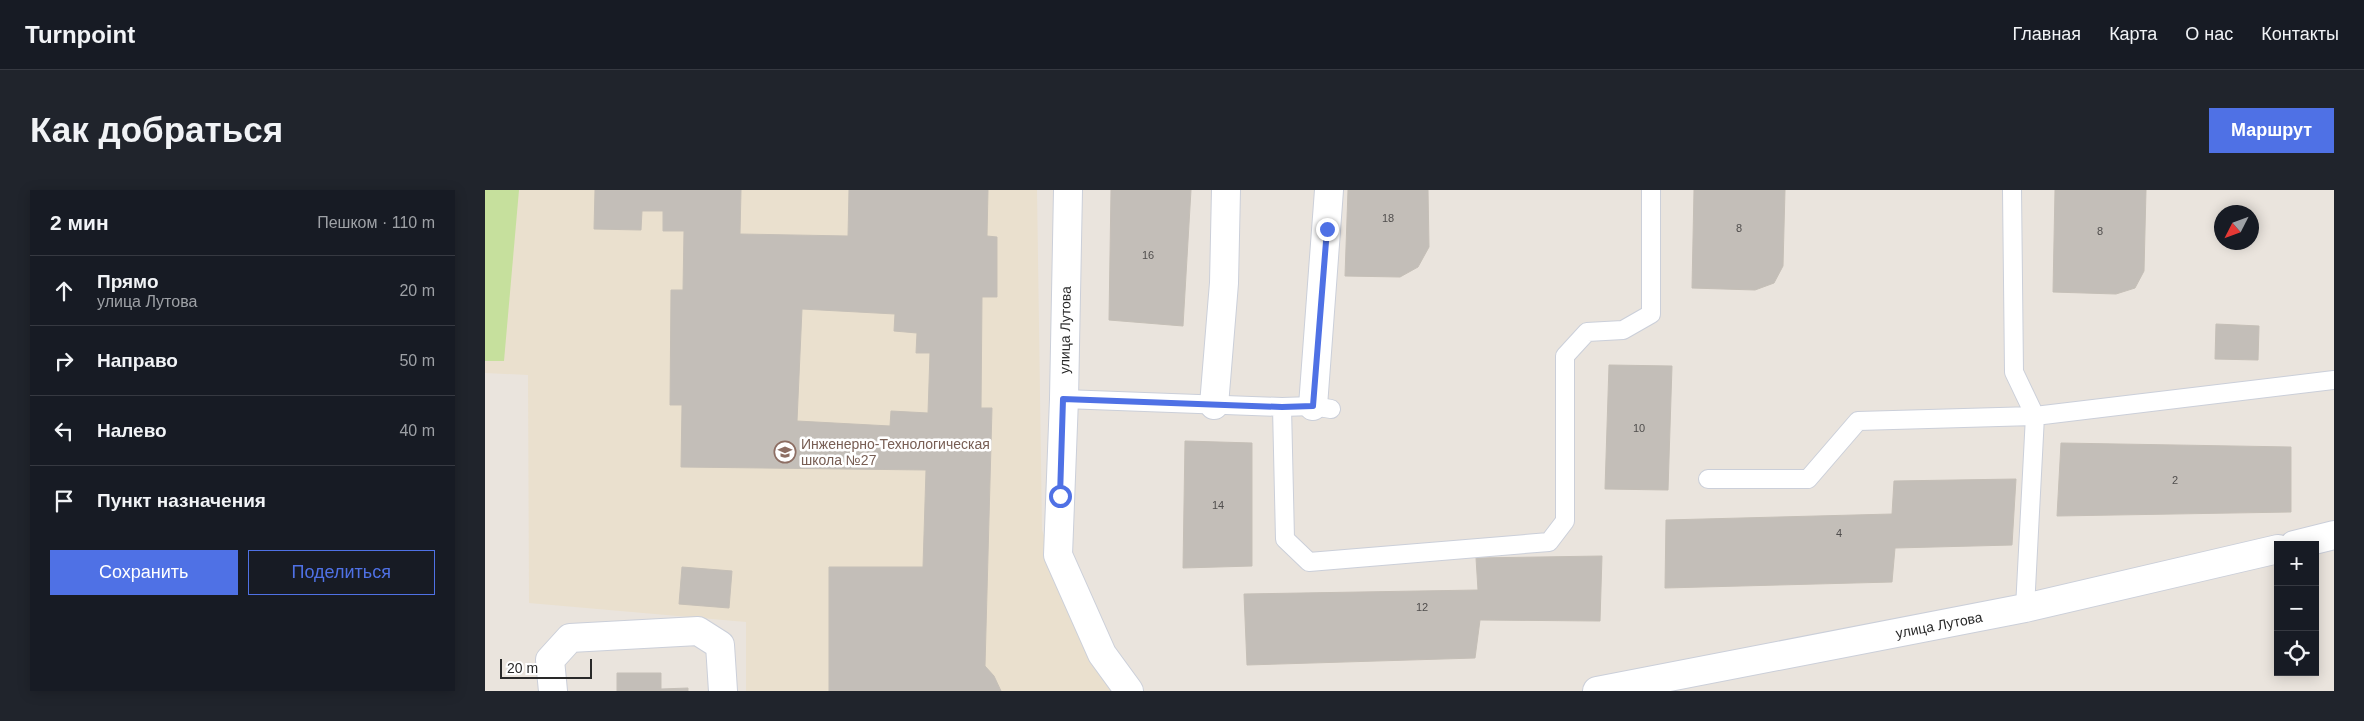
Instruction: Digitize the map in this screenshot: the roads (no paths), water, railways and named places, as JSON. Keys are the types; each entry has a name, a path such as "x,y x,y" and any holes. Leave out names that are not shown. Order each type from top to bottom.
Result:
{"street":[{"name":"улица Лутова","path":"1068,190 1058,555 1102,654 1129,691"},
{"path":"1214,405 1224,282 1226,190"},
{"path":"1322,408 1329,190"},
{"path":"2310,541 2334,535"},
{"name":"улица Лутова","path":"1597,691 2025,608 2274,550"},
{"path":"553,691 550,660 570,638 698,631 720,645 723,691"}],"lane":[{"path":"1282,407 1285,539 1309,562 1549,542 1565,521 1565,356 1587,332 1623,330 1651,314 1651,190"},
{"path":"2012,190 2015,372 2035,416 2025,608"},
{"path":"1708,479 1808,478 1858,422 2035,416 2334,380"},
{"path":"1063,399 1322,408"}],"place":[{"name":"Инженерно-Технологическая школа №27","path":"785,452"}]}
